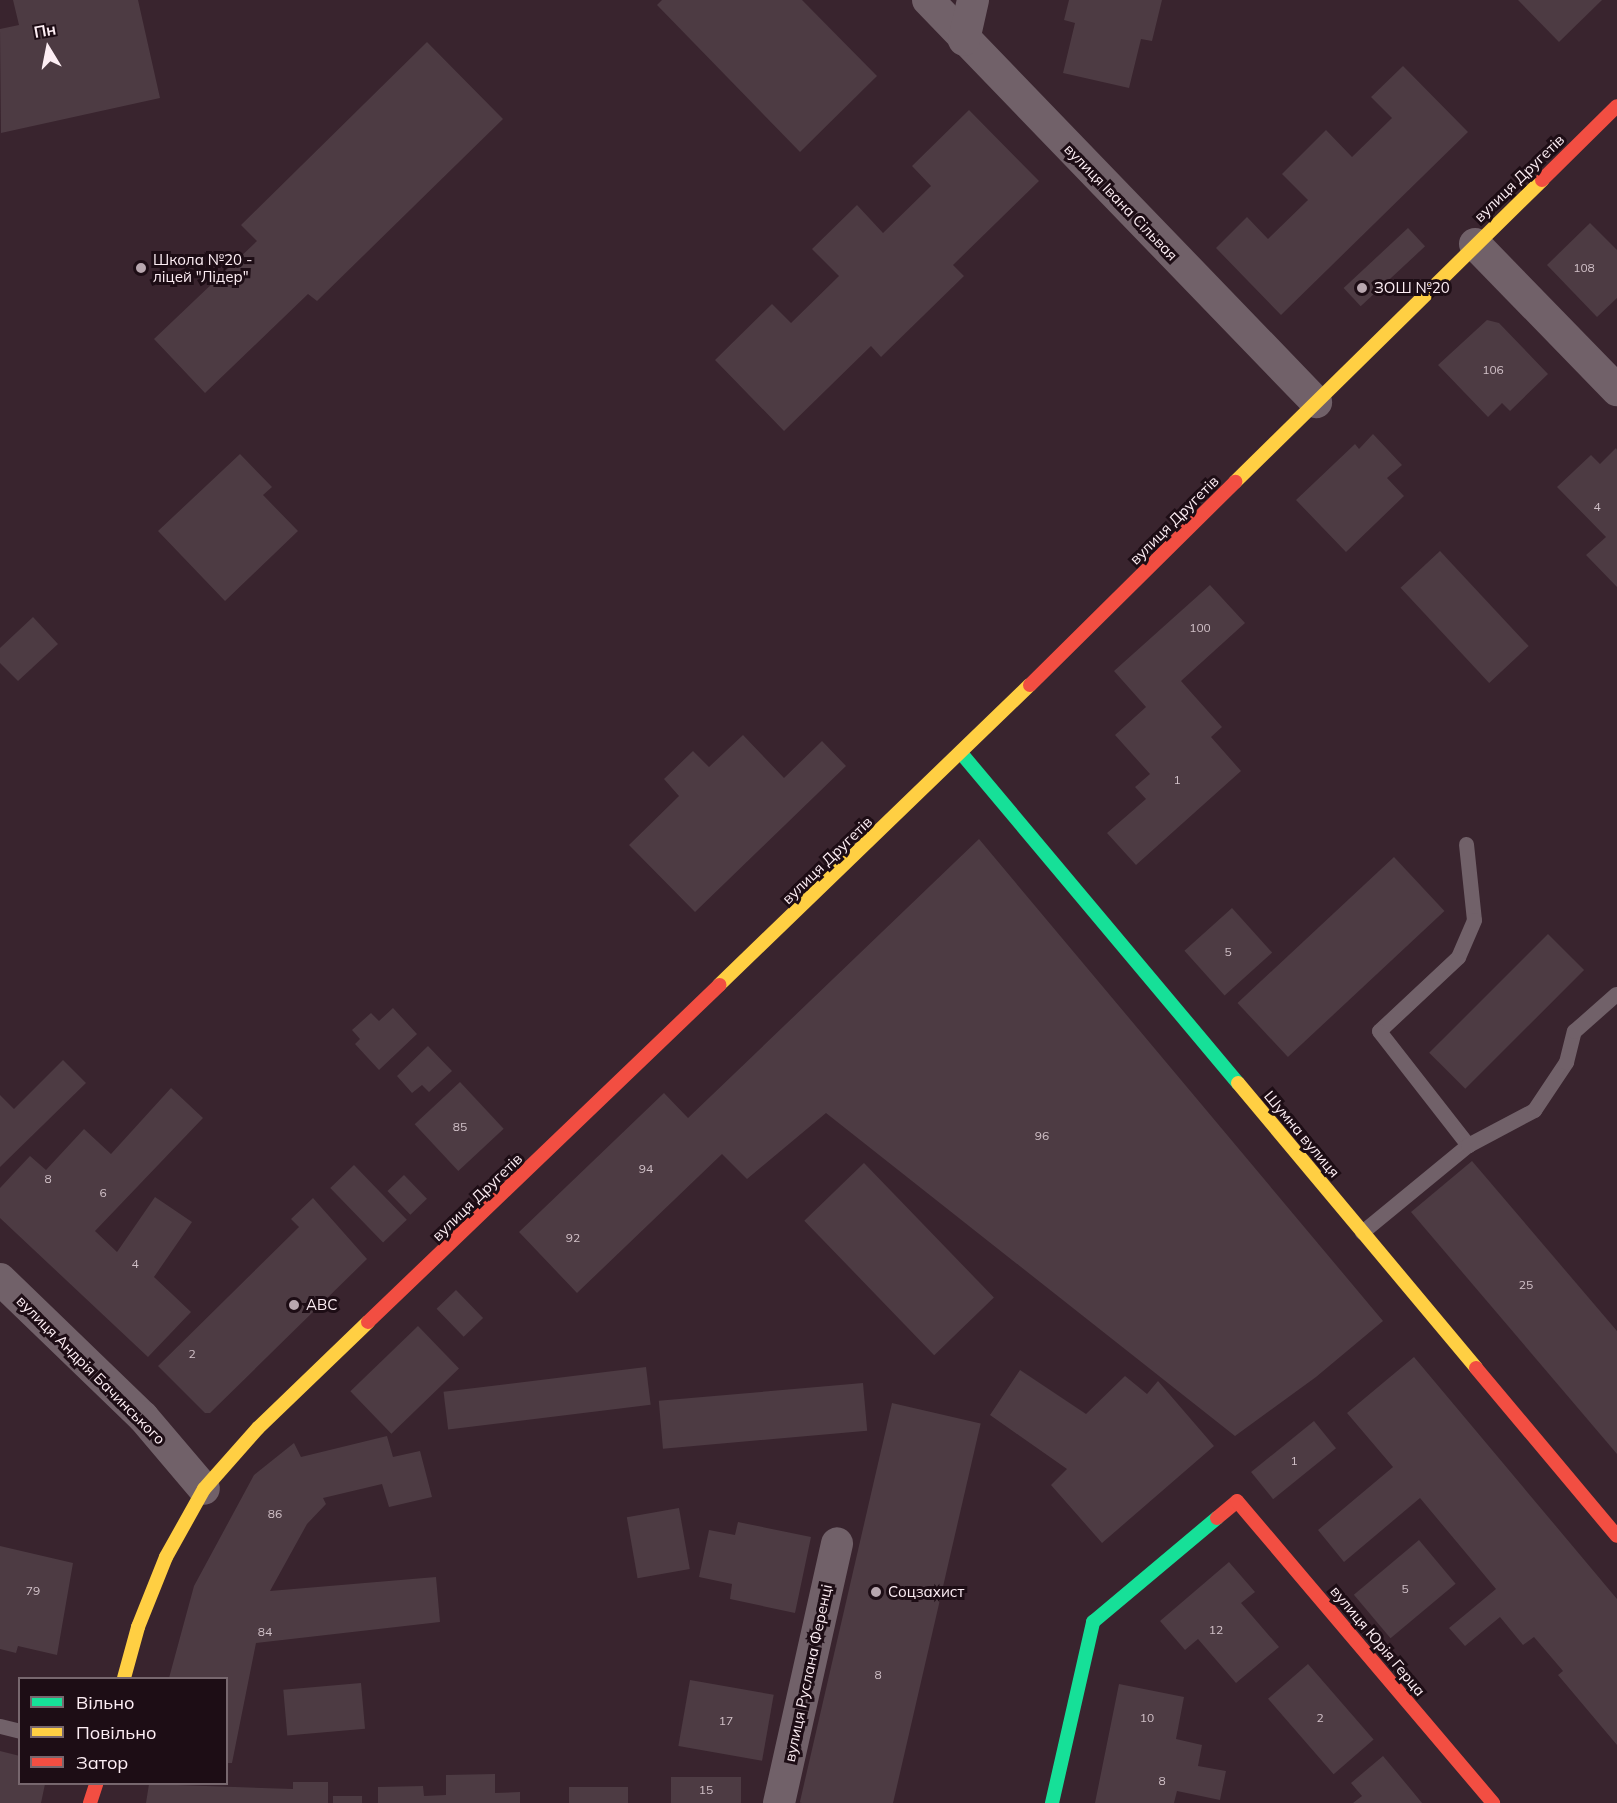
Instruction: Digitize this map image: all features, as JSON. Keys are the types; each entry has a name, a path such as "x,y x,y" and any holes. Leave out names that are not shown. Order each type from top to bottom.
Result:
{"main road":[{"name":"вулиця Другетів","path":"124,1677 138,1627 166,1557 204,1489 258,1428 961,753 1617,106"},
{"name":"Шумна вулиця","path":"961,753 1617,1536"},
{"name":"вулиця Юрія Герца","path":"1052,1803 1093,1622 1237,1501 1493,1803"},
{"path":"90,1803 96,1785"}],"street":[{"name":"вулиця Івана Сільвая","path":"928,0 964,40 1316,402"},
{"path":"964,40 973,0"},
{"path":"1475,244 1617,390"},
{"name":"вулиця Андрія Бачинського","path":"0,1279 143,1417 204,1489"},
{"name":"вулиця Руслана Ференці","path":"779,1803 837,1543"}],"lane":[{"path":"1466,844 1474,920 1458,957 1379,1031 1468,1145"},
{"path":"1362,1232 1468,1145 1534,1110 1566,1062 1574,1031 1616,994"},
{"path":"0,1726 18,1730"}],"building":[{"path":"13,0 138,0 160,98 1,133 0,29 19,25"},
{"path":"662,0 802,0 877,76 800,152 657,5"},
{"path":"1069,0 1162,0 1152,41 1141,39 1129,88 1063,73 1075,23 1064,20"},
{"path":"1518,0 1602,0 1559,42"},
{"path":"427,42 503,119 317,301 308,294 205,393 154,339 257,241 241,225"},
{"path":"1403,66 1468,132 1281,315 1216,248 1247,217 1268,239 1308,200 1282,174 1326,130 1352,157 1392,118 1371,97"},
{"path":"969,110 1039,181 953,265 964,276 881,357 871,346 784,431 715,360 772,304 791,323 839,276 812,249 857,205 883,233 931,186 912,166"},
{"path":"1590,223 1617,250 1617,298 1597,317 1547,265"},
{"path":"1408,228 1425,246 1361,306 1344,288"},
{"path":"1487,320 1499,323 1548,374 1510,411 1502,403 1488,417 1438,365"},
{"path":"1373,434 1402,465 1387,478 1404,496 1346,552 1296,500 1355,444 1359,449"},
{"path":"1616,448 1617,587 1586,555 1606,537 1557,487 1591,455 1600,464"},
{"path":"240,454 272,487 263,495 298,531 225,601 158,531"},
{"path":"1440,551 1529,646 1489,683 1401,588"},
{"path":"1210,585 1245,623 1181,681 1222,727 1211,737 1241,771 1136,865 1107,833 1146,799 1135,787 1150,774 1115,735 1146,707 1114,671"},
{"path":"33,617 58,644 18,681 0,663 0,648"},
{"path":"743,735 784,778 822,741 846,766 695,912 629,845 679,796 664,779 693,751 709,767"},
{"path":"979,839 1383,1321 1316,1377 1235,1436 826,1113 747,1179 722,1154 577,1293 519,1232 664,1093 688,1118"},
{"path":"1394,857 1444,911 1288,1057 1237,1003"},
{"path":"1232,908 1272,953 1225,995 1184,951"},
{"path":"1548,934 1584,970 1465,1089 1429,1053"},
{"path":"393,1008 417,1034 379,1070 355,1044 360,1039 352,1030 371,1013 379,1021"},
{"path":"428,1046 452,1071 429,1092 422,1085 412,1093 397,1076"},
{"path":"63,1060 86,1083 0,1167 0,1095 14,1109"},
{"path":"460,1082 504,1129 458,1171 415,1124"},
{"path":"171,1088 203,1118 95,1231 117,1252 155,1197 192,1222 154,1277 191,1312 148,1357 0,1218 0,1188 30,1156 46,1170 84,1129 111,1154"},
{"path":"1472,1161 1617,1331 1617,1454 1411,1212"},
{"path":"864,1163 994,1298 934,1355 804,1221"},
{"path":"354,1165 407,1220 383,1243 330,1188"},
{"path":"404,1175 427,1199 410,1215 387,1191"},
{"path":"313,1198 367,1259 210,1413 205,1413 158,1366 299,1227 291,1219"},
{"path":"456,1290 483,1318 464,1337 437,1309"},
{"path":"418,1326 459,1368 391,1434 350,1391"},
{"path":"1414,1357 1617,1599 1617,1745 1558,1675 1563,1671 1534,1637 1523,1645 1500,1617 1465,1646 1449,1628 1496,1589 1420,1498 1344,1562 1318,1530 1393,1467 1347,1413"},
{"path":"646,1367 651,1405 448,1430 444,1392"},
{"path":"1020,1370 1086,1414 1125,1376 1147,1394 1158,1381 1214,1446 1102,1543 1051,1485 1067,1469 990,1415"},
{"path":"863,1383 867,1431 663,1449 659,1401"},
{"path":"892,1403 981,1423 893,1803 800,1802"},
{"path":"1314,1421 1336,1448 1273,1499 1251,1472"},
{"path":"387,1436 393,1457 420,1451 432,1497 389,1507 382,1484 323,1498 326,1504 307,1524 270,1591 436,1577 440,1622 256,1643 232,1763 228,1763 228,1677 169,1677 194,1586 254,1475 294,1443 301,1457"},
{"path":"679,1508 690,1569 638,1578 627,1517"},
{"path":"738,1522 811,1537 795,1613 730,1599 732,1584 699,1577 709,1530 735,1535"},
{"path":"1419,1540 1456,1584 1391,1638 1354,1595"},
{"path":"0,1546 73,1563 57,1655 18,1646 16,1653 0,1649"},
{"path":"1229,1562 1255,1592 1241,1603 1279,1647 1236,1683 1198,1639 1185,1650 1160,1621"},
{"path":"1308,1664 1374,1739 1334,1774 1268,1699"},
{"path":"690,1680 774,1695 762,1761 678,1746"},
{"path":"361,1683 365,1729 287,1736 283,1690"},
{"path":"1119,1684 1184,1697 1176,1739 1202,1745 1198,1766 1226,1771 1220,1800 1177,1791 1174,1803 1095,1803"},
{"path":"0,1751 18,1756 18,1785 45,1785 41,1803 0,1803"},
{"path":"1383,1756 1422,1803 1353,1803 1362,1796 1351,1783"},
{"path":"495,1774 495,1793 520,1792 520,1803 378,1803 378,1787 423,1786 424,1796 446,1795 446,1775"},
{"path":"671,1777 741,1777 741,1803 671,1803"},
{"path":"293,1782 328,1782 328,1803 146,1803 149,1785 293,1789"},
{"path":"569,1787 628,1787 628,1803 569,1803"},
{"path":"333,1796 362,1796 362,1803 333,1803"}],"traffic: fast":[{"path":"961,753 1238,1083"},
{"path":"1052,1803 1093,1622 1217,1518"}],"traffic: slow":[{"path":"1235,482 1542,180"},
{"path":"719,985 1030,685"},
{"path":"1238,1083 1476,1368"},
{"path":"124,1677 138,1627 166,1557 204,1489 258,1428 368,1322"}],"traffic: jam":[{"path":"1542,180 1617,106"},
{"path":"1030,685 1235,482"},
{"path":"368,1322 719,985"},
{"path":"1476,1368 1617,1536"},
{"path":"1217,1518 1237,1501 1493,1803"},
{"path":"90,1803 96,1785"}],"place":[{"name":"Школа №20 - ліцей \"Лідер\"","path":"141,268"},
{"name":"ЗОШ №20","path":"1362,288"},
{"name":"АВС","path":"294,1305"},
{"name":"Соцзахист","path":"876,1592"}]}
